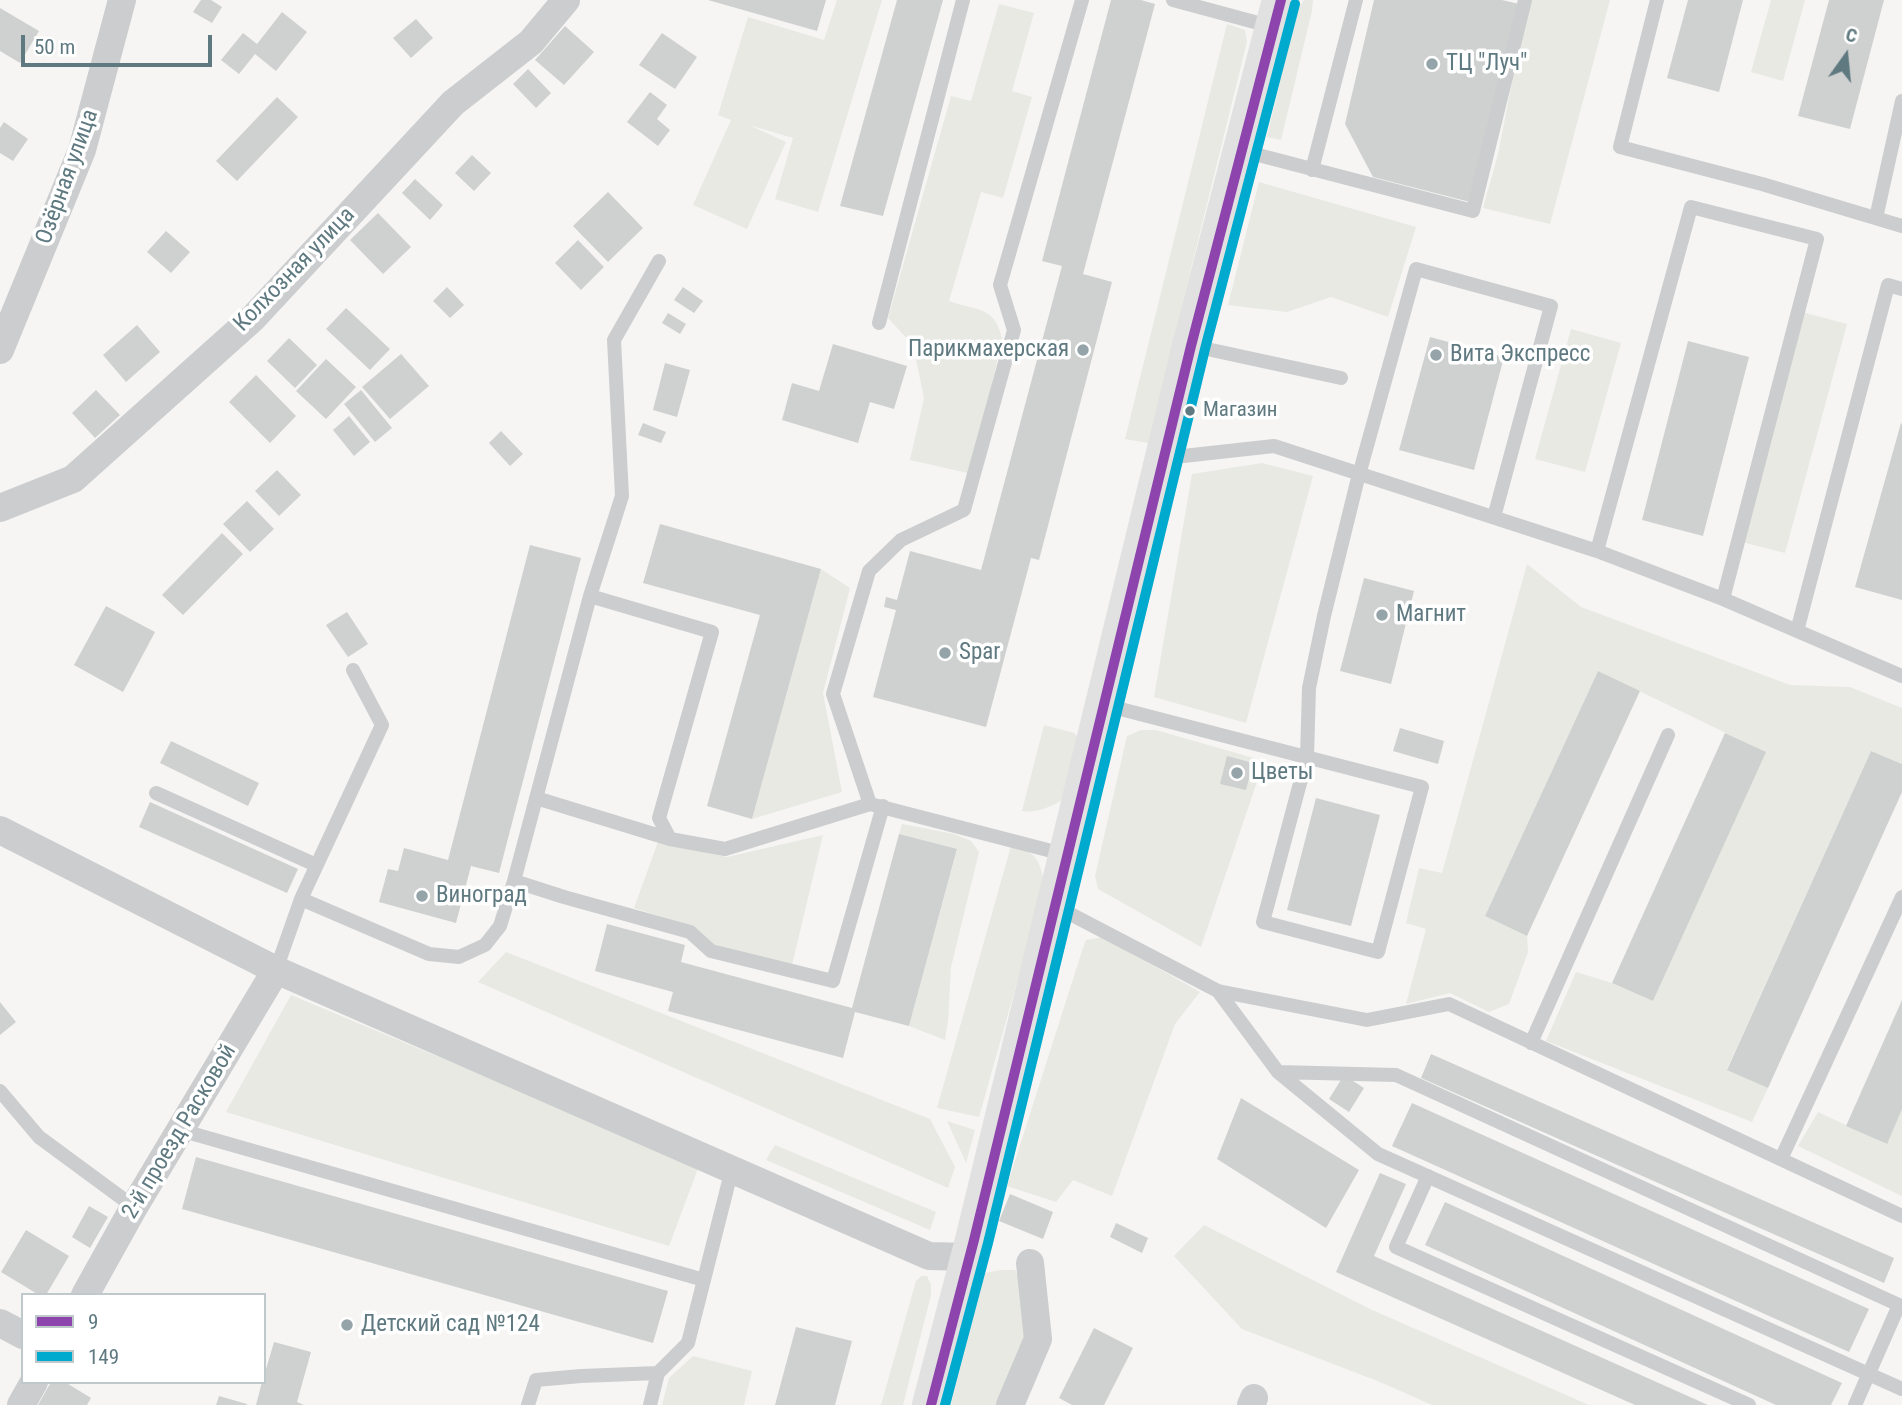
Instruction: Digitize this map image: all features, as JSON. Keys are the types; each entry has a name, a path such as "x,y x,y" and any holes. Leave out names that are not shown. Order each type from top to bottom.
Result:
{"main road":[{"path":"931,1405 970,1257 1191,346 1278,14"}],"street":[{"name":"Озёрная улица","path":"0,350 82,150 122,0"},
{"name":"Колхозная улица","path":"0,508 72,479 233,336 453,103 531,42 566,0"},
{"path":"0,830 276,970 929,1256 970,1257"},
{"name":"2-й проезд Расковой","path":"86,1293 276,970"},
{"path":"1010,1405 1038,1339 1030,1263"},
{"path":"0,1323 21,1334"},
{"path":"21,1405 33,1384"}],"lane":[{"path":"879,323 963,0"},
{"path":"514,881 690,932 711,951 833,981 876,805 833,694 869,571 901,540 964,510 1014,330 1000,285 1082,0"},
{"path":"1173,0 1278,14"},
{"path":"1312,170 1356,0"},
{"path":"1242,150 1474,211 1525,0"},
{"path":"1657,0 1620,147 1762,184 1902,226"},
{"path":"1876,218 1902,101"},
{"path":"1597,551 1691,207 1817,239 1723,599"},
{"path":"301,899 429,954 459,957 485,945 500,926 590,596 622,496 614,340 659,261"},
{"path":"1104,704 1307,757 1422,787 1378,952 1263,922 1307,757 1310,688 1324,616 1416,269 1552,306 1494,517"},
{"path":"1797,631 1888,285 1902,289"},
{"path":"1191,346 1341,378"},
{"path":"1164,458 1274,446 1597,551 1723,599 1902,676"},
{"path":"590,596 712,632 659,818 670,839"},
{"path":"276,970 301,899 382,725 353,670"},
{"path":"1531,1043 1668,735"},
{"path":"156,793 316,865"},
{"path":"536,798 670,839 725,849 876,805 1068,855"},
{"path":"1781,1159 1902,897"},
{"path":"1055,906 1218,991 1367,1020 1449,1004 1902,1216"},
{"path":"1218,991 1278,1072 1378,1154 1902,1390"},
{"path":"1278,1072 1396,1075 1900,1306 1855,1405"},
{"path":"0,1091 39,1137 134,1208"},
{"path":"180,1130 704,1280"},
{"path":"650,1405 659,1373 688,1343 732,1169"},
{"path":"1428,1176 1396,1247 1749,1405"},
{"path":"528,1405 536,1380 659,1373"}],"shaded area":[{"path":"837,0 882,0 818,212 775,199 793,138 749,125 786,142 747,229 693,205 731,120 718,115 748,17 824,40"},
{"path":"1304,0 1313,0 1312,11 1281,140 1267,137 1297,10"},
{"path":"1528,0 1610,0 1550,224 1483,208 1498,154"},
{"path":"1771,0 1805,0 1783,81 1751,72"},
{"path":"999,4 1034,13 1012,91 1032,97 1003,198 981,192 949,301 976,308 989,315 995,320 1002,339 972,474 910,460 924,398 913,345 888,318 951,96 971,101"},
{"path":"1227,24 1245,30 1247,42 1148,443 1125,439"},
{"path":"1259,182 1416,227 1388,317 1331,297 1287,312 1228,305"},
{"path":"1798,311 1847,324 1785,553 1738,541"},
{"path":"1571,329 1621,343 1585,472 1535,459"},
{"path":"1262,463 1313,476 1246,723 1154,697 1192,474"},
{"path":"1527,564 1581,607 1790,685 1850,687 1902,708 1902,764 1871,751 1727,1069 1768,1088 1752,1122 1546,1041 1576,972 1612,983 1653,1001 1765,752 1598,671 1485,916 1527,936 1528,952 1509,1004 1489,1012 1450,993 1406,1004 1426,929 1406,923 1419,868 1442,873"},
{"path":"821,569 850,588 823,693 842,792 752,819"},
{"path":"1044,725 1074,733 1081,741 1064,799 1044,809 1022,811"},
{"path":"1141,730 1156,730 1264,761 1201,947 1098,889 1095,876 1127,736"},
{"path":"902,824 954,834 971,841 979,852 951,967 945,1040 909,1026 957,850 899,834"},
{"path":"823,835 792,965 714,945 694,927 634,908 658,842 727,857"},
{"path":"1011,846 1036,858 1045,883 979,1117 937,1108"},
{"path":"1103,937 1200,992 1175,1024 1112,1196 1073,1180 1056,1202 1007,1186 1086,940"},
{"path":"506,952 930,1119 955,1167 948,1188 478,982"},
{"path":"291,995 699,1166 669,1246 226,1112"},
{"path":"1902,1109 1902,1196 1798,1146 1818,1112 1886,1144"},
{"path":"947,1121 975,1130 966,1163"},
{"path":"775,1145 936,1212 930,1230 766,1160"},
{"path":"1204,1225 1370,1309 1589,1405 1432,1405 1242,1329 1174,1256"},
{"path":"1015,1270 1025,1288 1030,1338 1002,1405 951,1405 985,1273"},
{"path":"921,1276 927,1276 931,1295 903,1405 881,1405 916,1281"},
{"path":"693,1356 752,1371 744,1405 662,1405 669,1378"}],"building":[{"path":"201,0 211,0 222,7 212,23 193,12"},
{"path":"708,0 826,0 817,31"},
{"path":"897,0 943,0 883,216 840,206"},
{"path":"1111,0 1141,0 1155,4 1083,274 1112,282 1039,560 1031,558 986,727 873,697 896,610 884,607 886,597 897,600 910,551 981,570 1062,266 1042,261"},
{"name":"ТЦ \"Луч\"","path":"1374,0 1502,0 1519,4 1470,202 1373,177 1345,124"},
{"path":"1688,0 1743,0 1719,92 1667,78"},
{"path":"1829,0 1884,0 1850,129 1798,116"},
{"path":"0,8 39,31 20,63 0,51"},
{"path":"282,12 307,32 276,71 255,54 239,74 221,60 243,33 257,44"},
{"path":"416,19 433,38 411,58 393,38"},
{"path":"565,26 594,52 564,85 535,60"},
{"path":"662,33 697,57 675,89 639,65"},
{"path":"528,69 551,93 536,108 513,84"},
{"path":"650,92 667,105 657,119 670,130 658,146 627,122"},
{"path":"277,97 298,117 237,181 216,161"},
{"path":"4,122 28,139 13,161 0,153 0,128"},
{"path":"472,155 491,173 474,191 455,173"},
{"path":"415,179 443,205 430,220 402,193"},
{"path":"608,192 643,228 608,262 573,226"},
{"path":"378,213 411,247 383,274 350,240"},
{"path":"166,231 190,252 171,273 147,252"},
{"path":"578,240 604,267 581,290 555,263"},
{"path":"447,287 464,305 450,318 433,301"},
{"path":"683,287 703,301 694,313 674,300"},
{"path":"346,308 390,349 370,370 326,329"},
{"path":"668,313 686,324 680,334 662,323"},
{"path":"137,325 160,352 126,382 103,355"},
{"path":"1430,337 1504,357 1474,470 1399,450"},
{"path":"289,338 317,365 295,388 267,361"},
{"path":"1688,341 1749,357 1703,536 1642,520"},
{"path":"833,344 907,366 894,409 870,402 858,443 782,420 792,383 819,391"},
{"path":"401,354 429,386 390,419 362,387"},
{"path":"326,359 356,387 326,419 296,391"},
{"path":"665,363 690,370 677,417 653,410"},
{"path":"256,375 296,416 270,443 229,402"},
{"path":"96,390 120,415 95,438 72,413"},
{"path":"361,390 392,428 375,442 344,404"},
{"path":"349,416 370,442 354,456 333,430"},
{"path":"643,423 666,432 661,443 638,435"},
{"path":"1902,424 1902,600 1855,587"},
{"path":"501,431 523,454 510,466 489,443"},
{"path":"277,470 301,495 279,516 255,491"},
{"path":"247,501 274,529 250,552 223,524"},
{"path":"660,524 821,569 752,819 707,806 760,615 643,583"},
{"path":"222,533 243,554 183,615 162,595"},
{"path":"530,545 581,558 499,873 471,866 456,923 379,902 388,869 398,871 404,848 448,860"},
{"name":"Магнит","path":"1364,578 1414,591 1391,684 1340,671"},
{"path":"106,606 155,632 123,692 74,665"},
{"path":"347,612 368,644 348,657 326,625"},
{"path":"1598,671 1640,691 1527,936 1485,916"},
{"path":"1400,728 1444,741 1438,764 1393,751"},
{"path":"1725,733 1766,752 1653,1001 1612,983"},
{"path":"171,741 259,783 248,806 160,763"},
{"path":"1871,751 1902,764 1902,792 1768,1088 1727,1070"},
{"name":"Цветы","path":"1227,756 1253,763 1246,790 1220,784"},
{"path":"1316,798 1380,815 1351,926 1287,910"},
{"path":"150,802 298,869 287,893 139,827"},
{"path":"899,834 957,849 909,1026 855,1012 843,1058 668,1011 673,992 595,971 607,924 685,945 681,962 852,1008"},
{"path":"1902,1000 1902,1109 1887,1144 1846,1126"},
{"path":"0,1002 16,1022 0,1035"},
{"path":"1431,1054 1894,1258 1884,1283 1421,1078"},
{"path":"1344,1075 1364,1088 1349,1112 1329,1099"},
{"path":"1241,1098 1359,1170 1326,1228 1217,1159"},
{"path":"1412,1103 1869,1309 1849,1352 1392,1146"},
{"path":"196,1157 668,1291 653,1343 182,1209"},
{"path":"1380,1173 1406,1184 1374,1256 1708,1405 1635,1405 1336,1272"},
{"path":"1010,1194 1053,1212 1043,1239 999,1221"},
{"path":"1445,1202 1842,1383 1831,1405 1776,1405 1425,1245"},
{"path":"89,1206 108,1217 90,1248 72,1237"},
{"path":"1116,1223 1148,1238 1142,1253 1110,1237"},
{"path":"26,1230 69,1256 47,1293 36,1293 1,1272"},
{"path":"796,1327 852,1341 835,1405 775,1405"},
{"path":"1094,1328 1133,1348 1104,1405 1072,1405 1059,1398"},
{"path":"274,1342 311,1352 297,1402 304,1405 256,1405 261,1384 266,1384 266,1369"},
{"path":"50,1384 68,1384 91,1398 87,1405 38,1405"},
{"path":"219,1396 247,1404 247,1405 216,1405"}],"transit line":[{"name":"9","path":"931,1405 974,1240 1191,346 1281,0"},
{"name":"149","path":"945,1405 988,1243 1205,349 1295,4"}],"place":[{"name":"ТЦ \"Луч\"","path":"1432,64"},
{"name":"Парикмахерская","path":"1083,350"},
{"name":"Вита Экспресс","path":"1436,355"},
{"name":"Магазин","path":"1190,411"},
{"name":"Магнит","path":"1382,615"},
{"name":"Spar","path":"945,653"},
{"name":"Цветы","path":"1237,773"},
{"name":"Виноград","path":"422,896"},
{"name":"Детский сад №124","path":"347,1325"}]}
